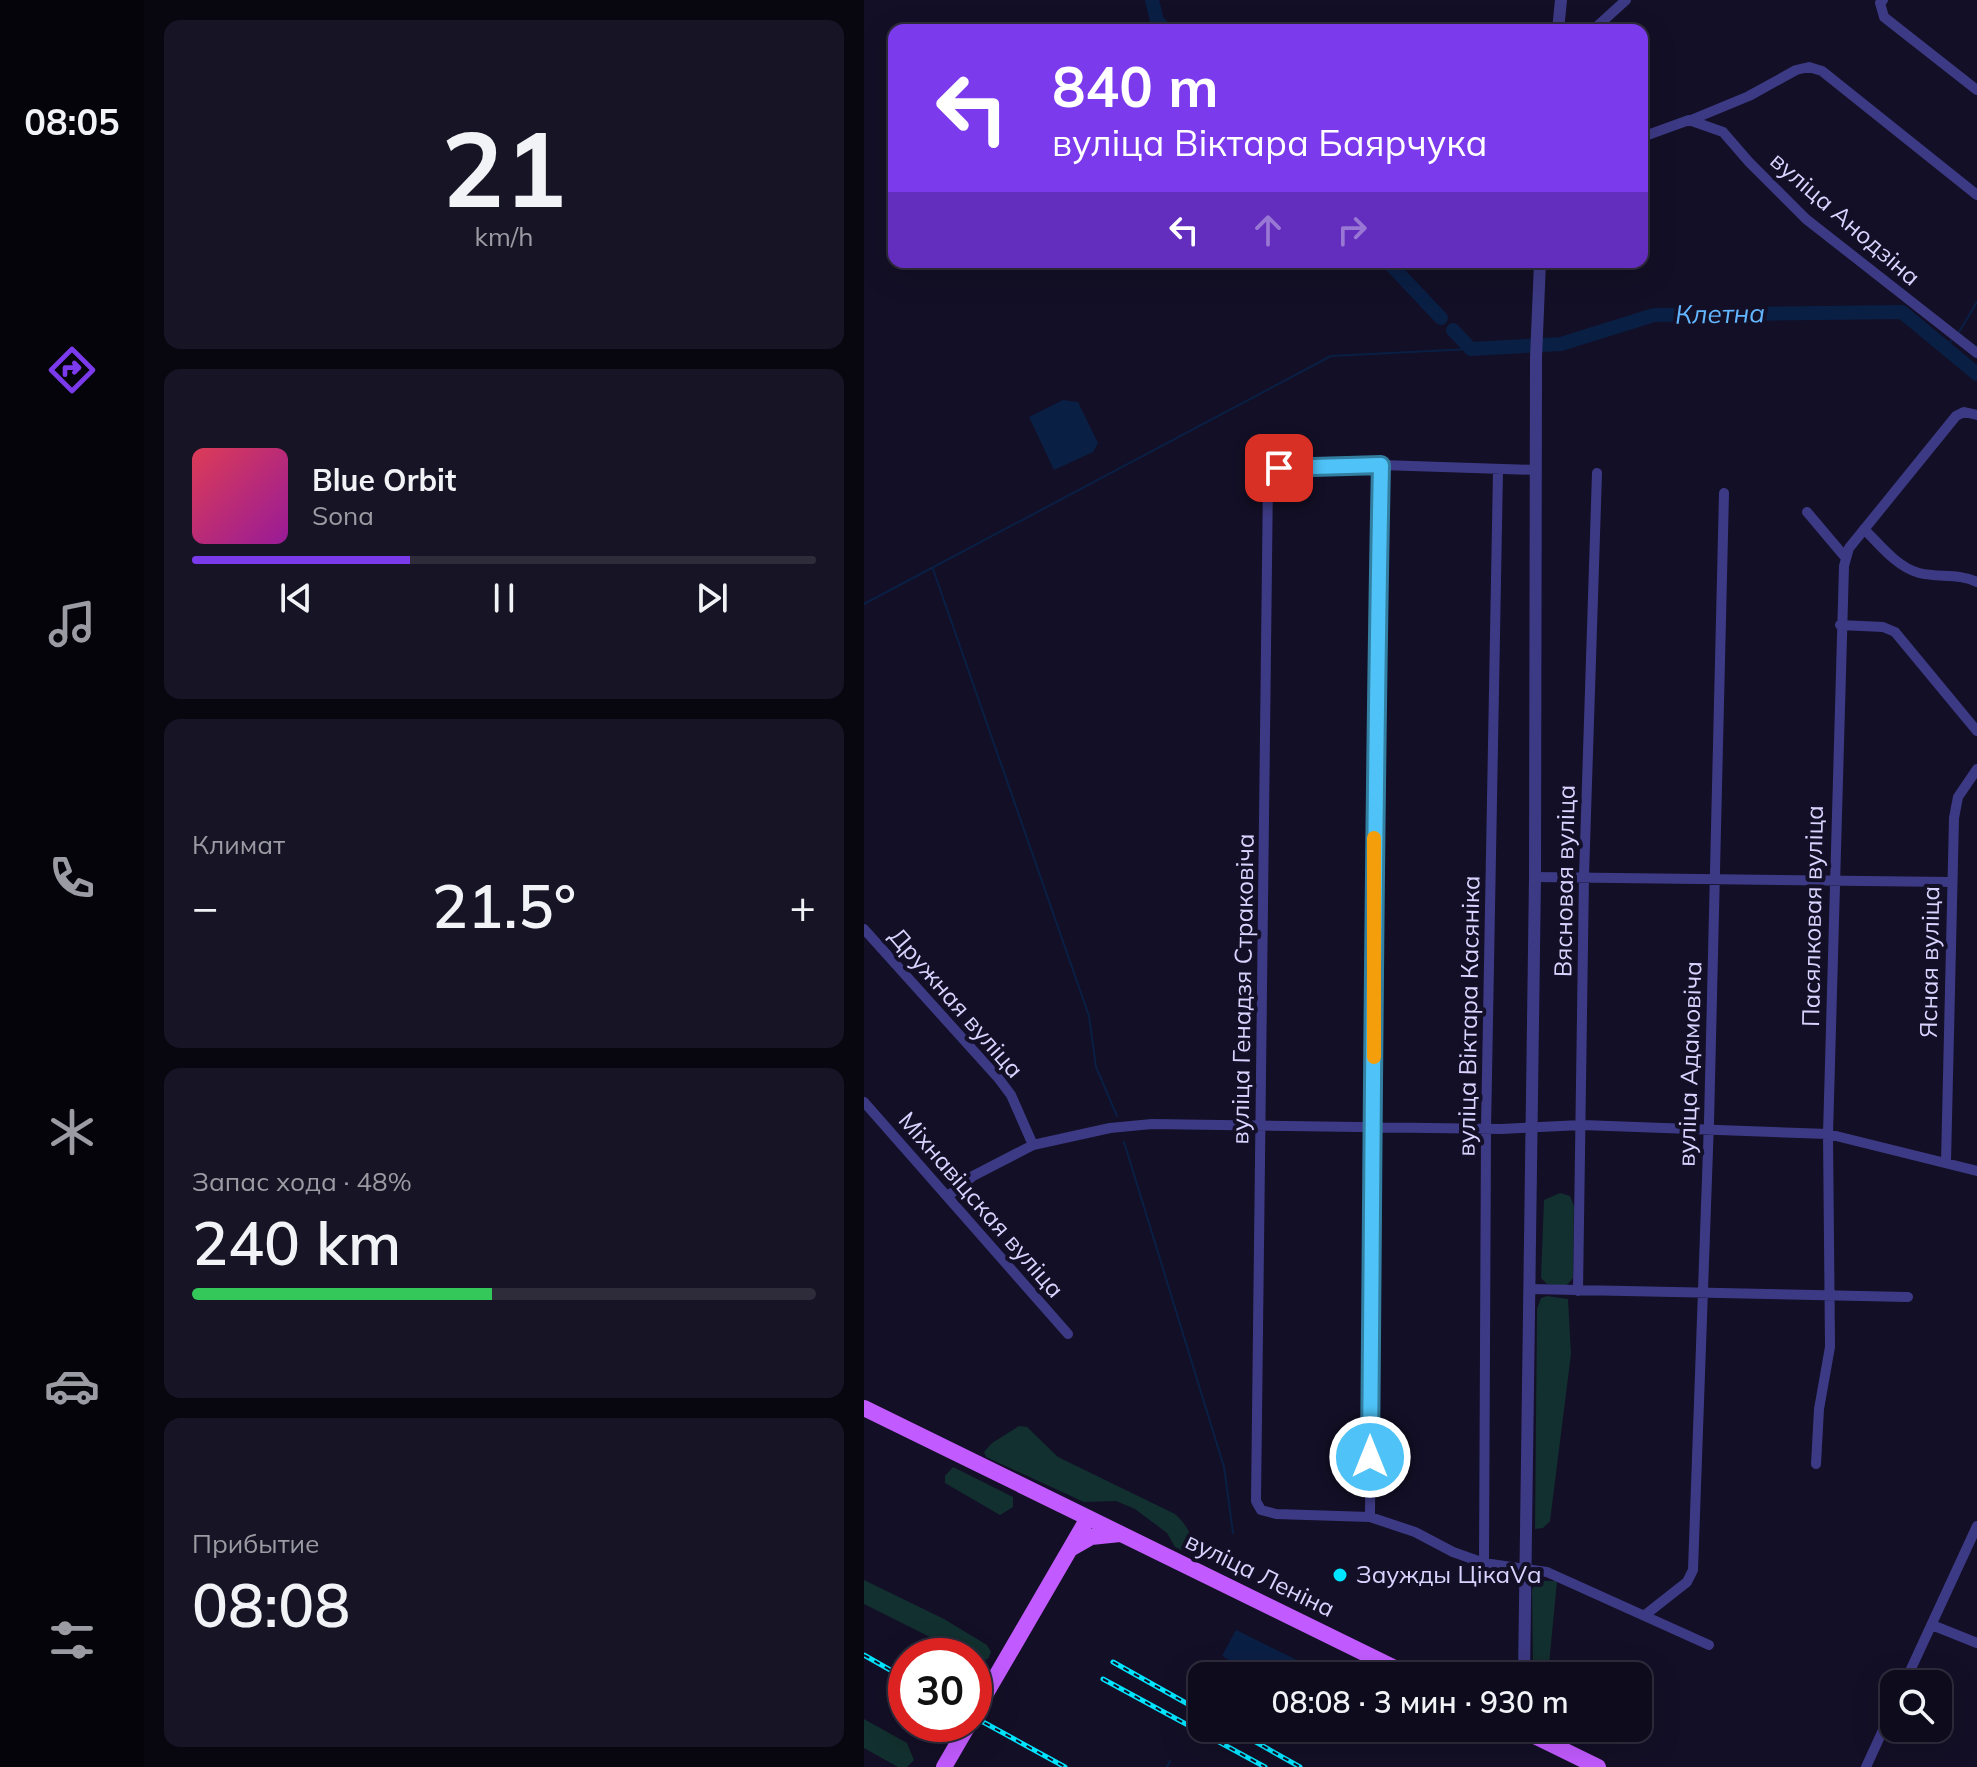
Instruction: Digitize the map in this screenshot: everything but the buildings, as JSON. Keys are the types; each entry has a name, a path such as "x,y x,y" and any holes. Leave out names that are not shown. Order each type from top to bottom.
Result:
{"main road":[{"name":"вуліца Леніна","path":"864,1408 1383,1662"},
{"path":"992,1683 1088,1518"},
{"path":"1069,1550 1091,1537 1122,1534"},
{"path":"944,1767 959,1742"},
{"path":"1547,1742 1598,1767"}],"street":[{"path":"1559,24 1561,0"},
{"path":"1600,24 1626,0"},
{"path":"1882,2 1884,17 1977,90"},
{"path":"1648,135 1749,96 1796,70 1809,67 1822,71 1977,195"},
{"name":"вуліца Анодзіна","path":"1689,120 1723,132 1806,219 1977,353"},
{"path":"1524,1662 1533,1126 1536,339 1540,268"},
{"name":"Пасялковая вуліца","path":"1816,1464 1819,1409 1830,1347 1828,1134 1840,625 1845,557 1956,416 1964,412 1977,415"},
{"path":"1536,470 1381,465 1373,888 1375,1128 1370,1517 1415,1532 1484,1563 1547,1572 1709,1645"},
{"name":"вуліца Генадзя Страковіча","path":"1370,1517 1276,1514 1261,1510 1256,1501 1268,478 1279,468 1381,465"},
{"name":"вуліца Віктара Касяніка","path":"1484,1563 1486,1129 1498,470"},
{"name":"Вясновая вуліца","path":"1578,1291 1584,876 1597,473"},
{"name":"вуліца Адамовіча","path":"1645,1615 1687,1582 1693,1570 1716,878 1724,493"},
{"path":"1807,512 1845,557"},
{"path":"1864,529 1903,566 1921,574 1968,577 1977,582"},
{"path":"1840,625 1883,627 1895,632 1977,731"},
{"name":"Ясная вуліца","path":"1946,1162 1954,818 1958,797 1977,769"},
{"path":"1535,877 1951,882"},
{"name":"Дружная вуліца","path":"864,929 999,1079 1011,1095 1033,1145"},
{"name":"Міхнавіцская вуліца","path":"864,1102 1068,1334"},
{"path":"948,1196 973,1176 1033,1145 1138,1125 1486,1129 1582,1125 1828,1134 1977,1171"},
{"path":"1530,1289 1908,1297"},
{"path":"1911,1670 1977,1526"},
{"path":"1932,1625 1977,1643"},
{"path":"1866,1767 1880,1736"}],"green space":[{"path":"1560,1193 1570,1196 1574,1206 1573,1278 1566,1286 1547,1284 1541,1278 1544,1200"},
{"path":"1541,1298 1568,1299 1571,1354 1550,1521 1543,1528 1535,1529 1537,1309"},
{"path":"1019,1426 1027,1427 1058,1457 1175,1514 1189,1532 1192,1542 1190,1554 1175,1547 1167,1533 1135,1509 1116,1501 1084,1502 986,1457 984,1452 992,1443"},
{"path":"953,1467 1013,1497 1013,1507 1000,1515 945,1483 945,1476"},
{"path":"864,1580 975,1638 932,1638 864,1604"},
{"path":"1536,1581 1557,1581 1549,1662 1533,1662 1532,1590"},
{"path":"864,1719 888,1732 888,1742 907,1743 914,1760 907,1767 898,1767 864,1748"}],"water":[{"path":"1063,400 1078,402 1098,443 1093,452 1054,470 1029,417"},
{"path":"1236,1630 1301,1662 1232,1662 1222,1656"}],"waterway":[{"name":"Клетна","path":"1152,0 1160,24"},
{"name":"Клетна","path":"1394,268 1441,318"},
{"path":"1959,332 1977,302"},
{"name":"Клетна","path":"1453,330 1471,349 1561,344 1654,315 1902,312 1977,374"},
{"path":"1946,347 1951,341"},
{"path":"864,604 1331,356 1471,349"},
{"path":"933,569 1089,1016 1096,1067 1117,1116"},
{"path":"1124,1142 1224,1467 1233,1533"},
{"path":"1167,1767 1170,1761"}],"railway":[{"path":"864,1655 888,1669"},
{"path":"1113,1662 1188,1704"},
{"path":"1103,1679 1265,1767"},
{"path":"992,1727 1065,1767"},
{"path":"1256,1742 1300,1767"}],"slow traffic":[{"path":"1374,838 1374,1057"}],"place":[{"name":"Заужды ЦікаVа","path":"1340,1575"}],"route":[{"path":"1279,468 1381,465 1373,888 1375,1128 1370,1457"}]}
